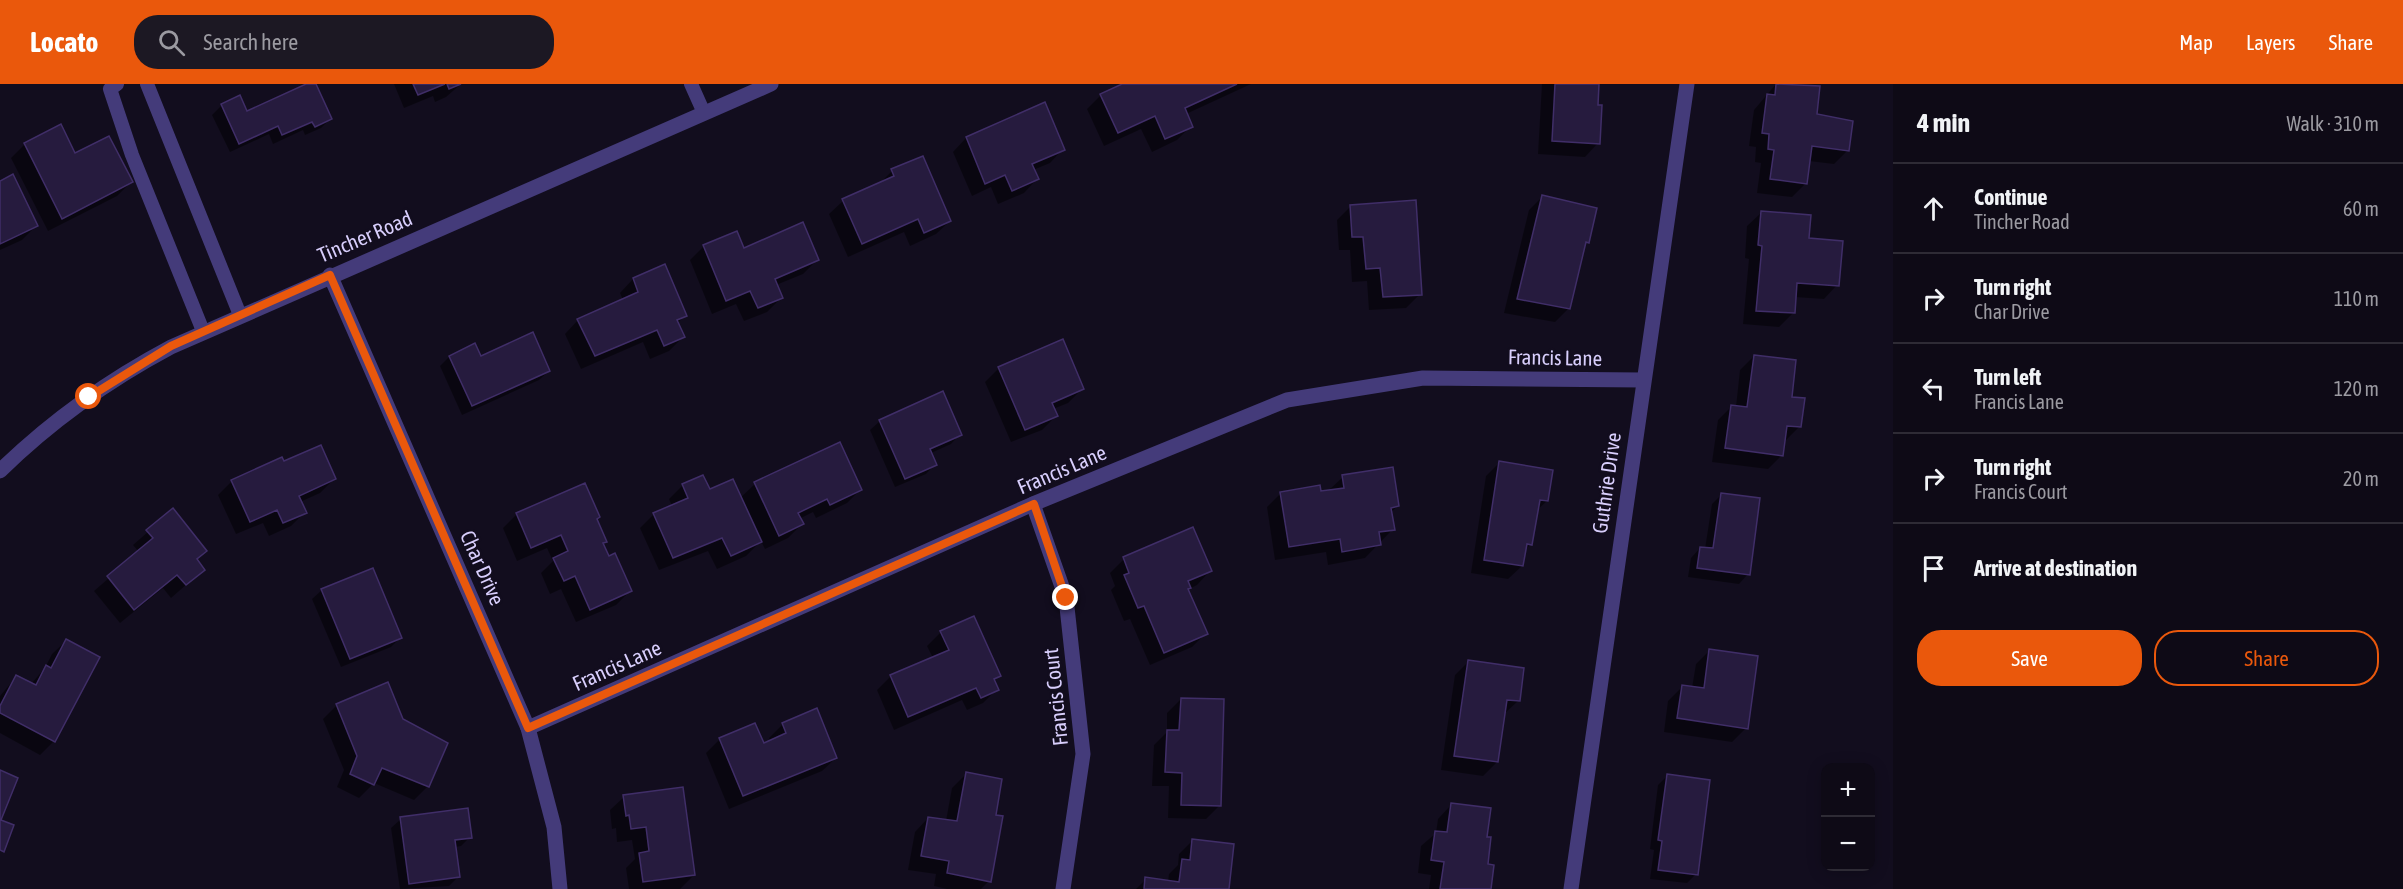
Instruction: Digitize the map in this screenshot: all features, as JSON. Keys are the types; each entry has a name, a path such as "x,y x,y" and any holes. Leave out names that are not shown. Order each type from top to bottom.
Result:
{"street":[{"name":"Tincher Road","path":"0,471 28,444 89,397 153,356 203,331 330,275 771,84"},
{"name":"Guthrie Drive","path":"1571,889 1687,84"},
{"name":"Char Drive","path":"330,275 528,728 554,826 560,889"},
{"name":"Francis Lane","path":"528,728 1034,504 1287,400 1423,378 1643,380"},
{"name":"Francis Court","path":"1034,504 1066,598 1083,754 1063,889"}],"lane":[{"path":"117,84 110,89 132,155 203,331"},
{"path":"147,84 240,315"},
{"path":"691,84 704,113"}],"building":[{"path":"306,84 316,84 332,119 315,127 312,122 282,135 278,126 239,144 221,104 240,95 247,111"},
{"path":"413,84 445,84 418,95"},
{"path":"447,84 461,84 449,89"},
{"path":"1122,84 1237,84 1185,108 1193,127 1165,139 1155,116 1118,133 1100,94"},
{"path":"1555,84 1599,84 1598,105 1602,105 1600,144 1552,141"},
{"path":"1776,84 1820,86 1817,114 1853,121 1849,151 1812,146 1807,184 1770,179 1774,150 1768,149 1769,134 1762,133 1767,94 1775,95"},
{"path":"1045,102 1065,150 1032,164 1039,179 1012,191 1005,175 985,184 966,137"},
{"path":"61,124 75,153 109,136 133,182 62,219 24,143"},
{"path":"923,156 951,221 924,233 918,219 862,244 842,199 894,176 891,169"},
{"path":"13,174 38,226 0,244 0,181"},
{"path":"1542,195 1597,208 1589,243 1586,242 1570,309 1517,299"},
{"path":"1416,200 1422,295 1383,297 1380,268 1366,269 1363,237 1352,237 1350,205"},
{"path":"1761,211 1811,215 1809,238 1843,241 1839,286 1797,283 1795,313 1756,311 1762,246 1758,245"},
{"path":"803,222 819,260 775,279 783,298 758,308 750,291 726,301 703,245 737,231 744,248"},
{"path":"665,264 687,316 677,320 685,337 664,346 657,330 595,356 577,319 638,292 633,278"},
{"path":"533,332 550,371 472,406 449,356 475,343 481,356"},
{"path":"1063,339 1084,389 1052,403 1058,416 1025,430 998,367"},
{"path":"1754,355 1796,360 1792,397 1805,398 1801,427 1787,426 1783,456 1725,448 1731,405 1747,407"},
{"path":"943,391 962,435 930,449 937,465 905,479 879,420"},
{"path":"840,442 862,490 830,505 827,499 798,513 804,524 779,536 754,482"},
{"path":"321,445 336,479 299,496 307,513 283,523 277,510 250,522 231,480 282,457 284,461"},
{"path":"1499,461 1553,470 1548,501 1540,500 1532,545 1527,544 1523,566 1484,560"},
{"path":"1393,467 1399,506 1391,508 1395,530 1379,532 1381,545 1342,552 1340,539 1289,547 1280,492 1320,485 1321,491 1344,488 1342,475"},
{"path":"703,475 710,489 733,479 762,542 731,556 722,538 673,558 653,513 688,498 682,484"},
{"path":"585,483 600,517 597,519 607,542 603,543 609,556 615,553 632,591 590,610 575,576 564,581 553,558 568,551 561,535 531,548 516,513"},
{"path":"1721,493 1760,498 1750,575 1697,568 1700,547 1713,548"},
{"path":"173,508 207,551 197,559 205,570 186,585 177,575 134,610 107,576 153,538 146,530"},
{"path":"1193,527 1212,571 1188,581 1191,588 1188,589 1208,634 1164,653 1144,606 1138,608 1124,575 1129,573 1123,557"},
{"path":"373,568 402,638 350,659 321,589"},
{"path":"974,616 1001,676 994,679 999,690 981,698 976,688 908,717 890,675 949,650 940,631"},
{"path":"66,639 100,657 55,742 0,713 0,706 16,675 36,685 46,665 51,668"},
{"path":"1709,649 1758,656 1748,729 1677,718 1682,685 1704,688"},
{"path":"1468,660 1524,668 1520,701 1507,700 1498,762 1454,756"},
{"path":"388,682 403,719 448,743 429,787 382,768 374,785 350,774 357,756 336,704"},
{"path":"1181,698 1224,699 1221,806 1181,805 1182,773 1165,772 1167,730 1179,730"},
{"path":"817,708 837,758 743,796 719,738 755,723 764,743 786,733 782,723"},
{"path":"0,770 18,778 1,820 14,825 4,852 0,850"},
{"path":"966,772 1002,779 996,815 1003,816 991,882 947,873 949,861 921,856 928,817 957,821"},
{"path":"1667,774 1710,780 1698,875 1658,870 1662,841 1658,840"},
{"path":"683,787 695,875 643,882 639,853 649,851 646,827 631,829 629,815 626,816 623,795"},
{"path":"1451,803 1491,808 1487,837 1491,837 1488,864 1494,865 1491,889 1440,889 1444,862 1431,860 1435,831 1447,832"},
{"path":"468,808 472,838 455,840 460,877 409,884 400,817"},
{"path":"1192,839 1234,844 1229,889 1144,889 1145,877 1179,882 1182,859 1190,860"}],"route":[{"path":"89,397 130,369 171,346 330,275 528,728 1034,504 1066,598"}]}
